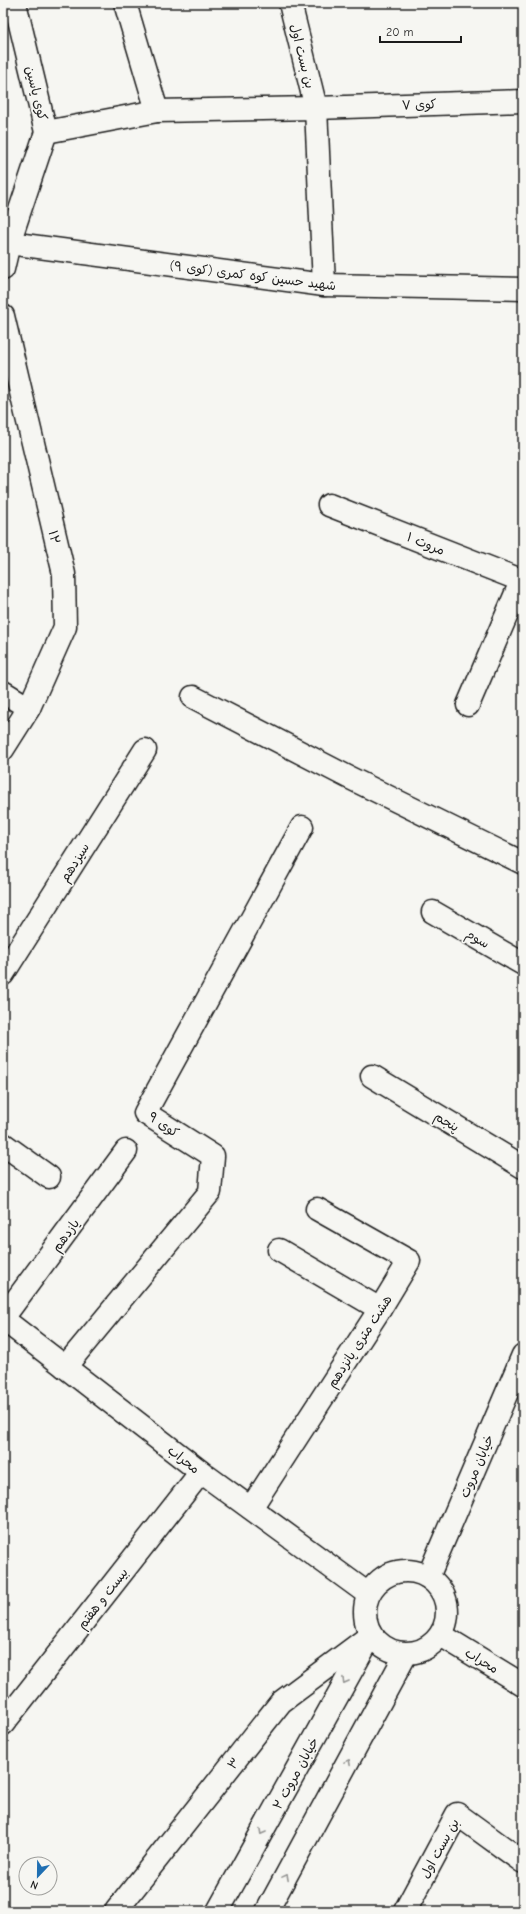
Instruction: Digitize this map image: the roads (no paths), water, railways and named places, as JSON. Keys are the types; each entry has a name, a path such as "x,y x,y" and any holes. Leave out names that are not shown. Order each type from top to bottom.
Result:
{"street":[{"name":"کوی یاسین","path":"6,244 46,132 15,3"},
{"path":"125,3 157,111"},
{"name":"بن بست اول","path":"290,3 316,108 324,286"},
{"name":"کوی ۷","path":"46,132 157,111 316,108 523,100"},
{"path":"3,269 6,244"},
{"name":"شهید حسین کوه کمری (کوی ۹)","path":"6,244 324,286 523,289"},
{"name":"۱۲","path":"3,316 64,574 65,627 29,708 3,749"},
{"name":"مروت ۱","path":"329,505 522,580"},
{"path":"468,705 522,580"},
{"path":"3,692 29,708"},
{"path":"194,697 348,777 523,863"},
{"name":"سیزدهم","path":"3,974 145,750"},
{"name":"کوی ۹","path":"65,1367 210,1192 213,1156 145,1113 302,827"},
{"name":"سوم","path":"433,912 523,964"},
{"name":"پنجم","path":"372,1076 523,1167"},
{"path":"3,1144 49,1177"},
{"name":"یازدهم","path":"3,1318 126,1151"},
{"name":"هشت متری پانزدهم","path":"251,1508 409,1261 317,1209"},
{"path":"279,1250 380,1308"},
{"name":"محراب","path":"3,1318 201,1472 368,1594"},
{"name":"خیابان مروت","path":"428,1577 523,1355"},
{"name":"بیست و هفتم","path":"3,1724 201,1472"},
{"path":"401,1570 415,1571 428,1577 438,1586 445,1597 448,1610 446,1624 440,1636 431,1645 419,1652 406,1654 393,1652 381,1645 371,1635 365,1622 364,1608 368,1594 376,1583 387,1574 401,1570"},
{"name":"۳","path":"116,1911 281,1702 371,1635"},
{"name":"خیابان مروت ۲","path":"218,1911 371,1635"},
{"name":"محراب","path":"440,1636 523,1685"},
{"path":"273,1909 406,1654"},
{"name":"بن بست اول","path":"405,1911 457,1814 523,1862"}]}
